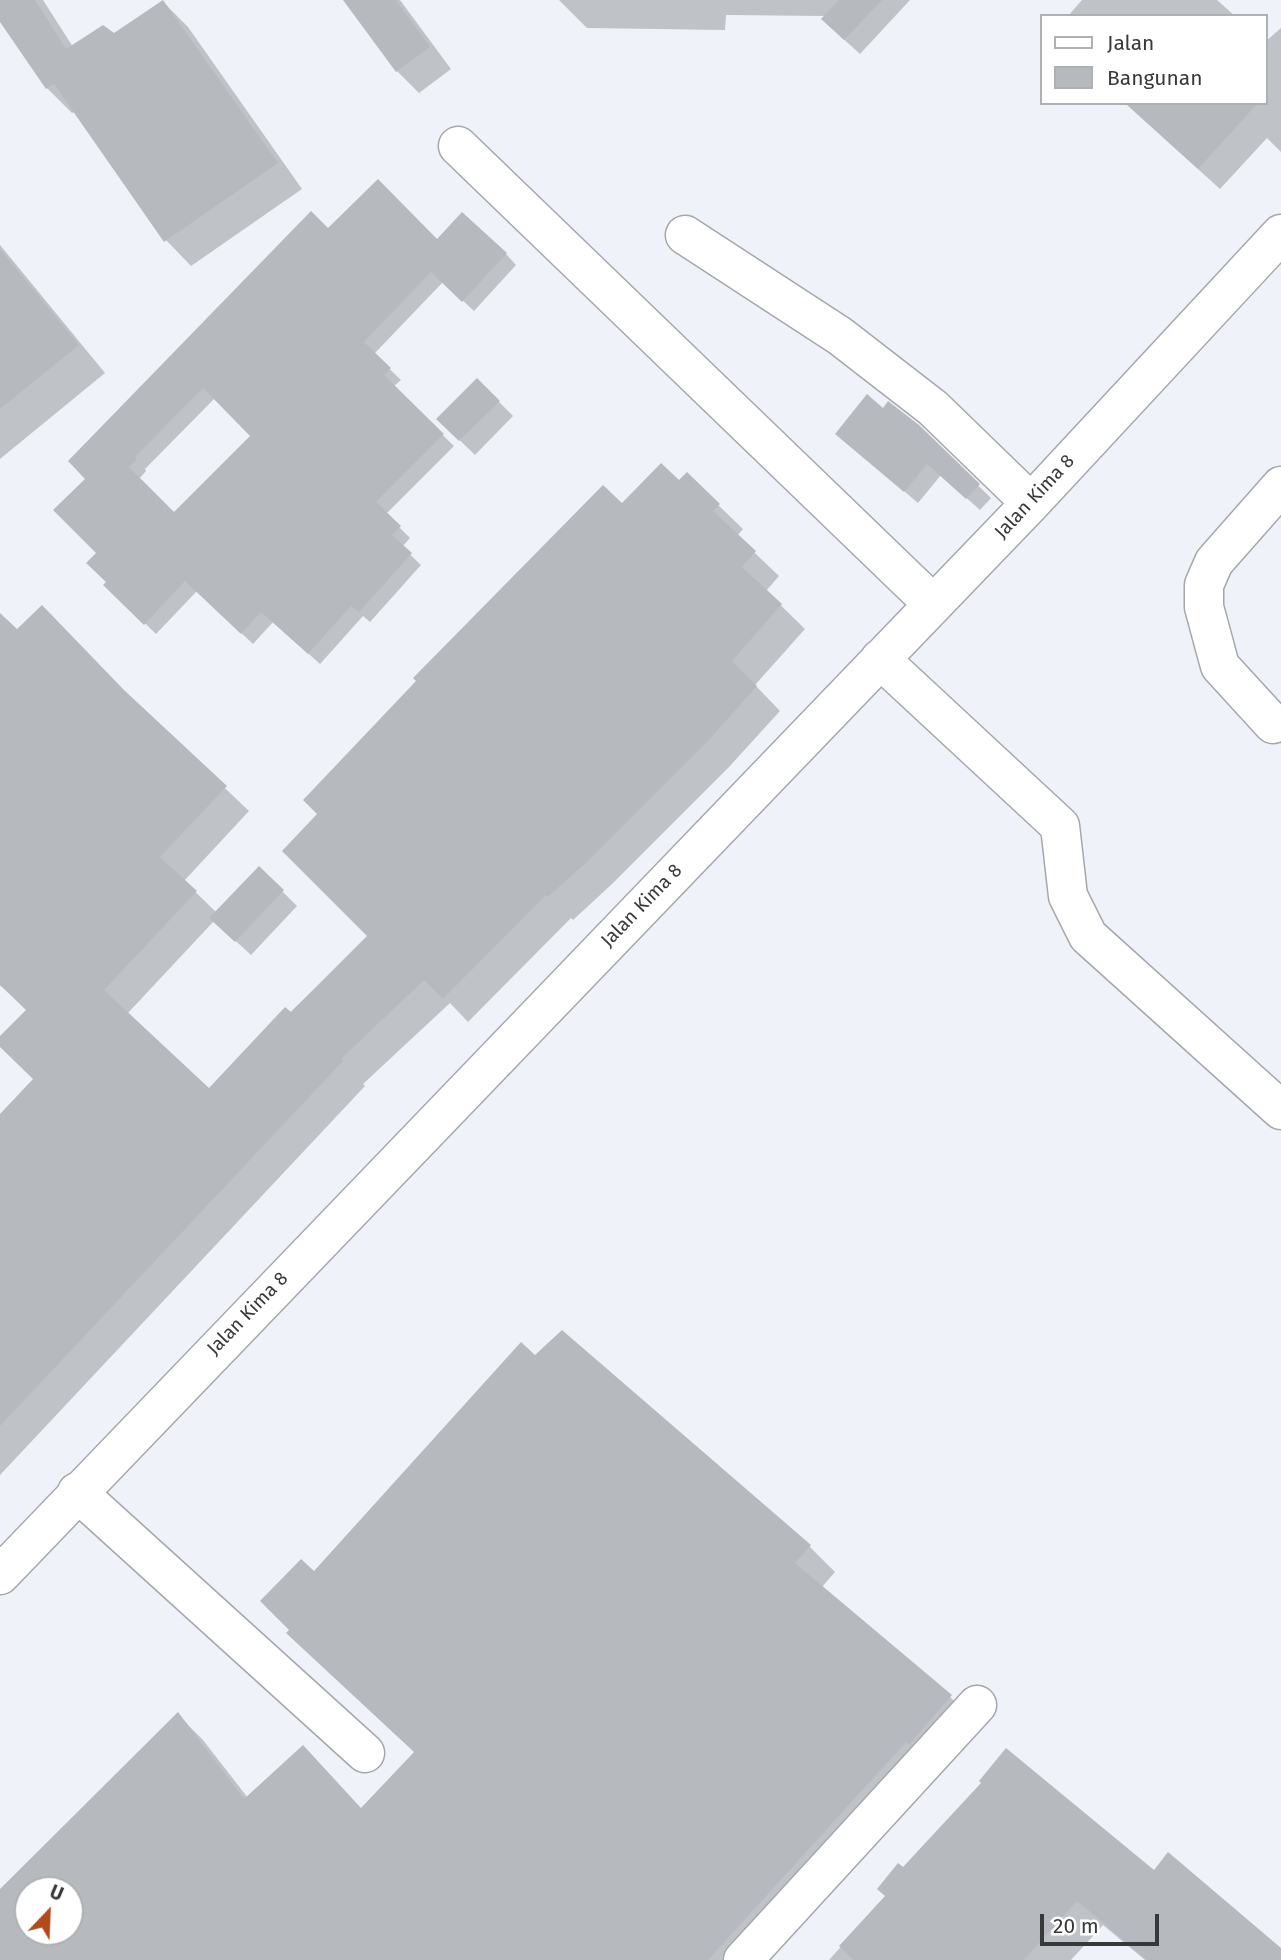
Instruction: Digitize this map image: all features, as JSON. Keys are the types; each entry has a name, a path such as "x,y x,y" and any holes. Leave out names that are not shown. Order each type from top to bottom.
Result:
{"street":[{"path":"458,146 933,604"},
{"name":"Jalan Kima 8","path":"0,1575 1031,503 1281,234"},
{"path":"685,235 840,335 933,408 1031,503"},
{"path":"1278,724 1220,666 1204,607 1204,586 1213,562 1281,486"},
{"path":"880,659 1060,826 1068,896 1088,936 1281,1110"},
{"path":"77,1492 365,1753"},
{"path":"743,1960 977,1705"}],"building":[{"path":"0,0 35,0 66,49 103,25 114,33 163,0 278,163 164,242 54,84 46,89 0,22"},
{"path":"343,0 396,0 430,47 396,72"},
{"path":"839,0 882,0 844,40 821,19"},
{"path":"1127,105 1256,105 1198,169"},
{"path":"378,179 437,239 462,212 507,253 462,302 431,272 364,342 391,368 384,375 444,434 376,502 401,526 392,535 412,553 359,612 351,606 308,654 261,612 241,634 185,581 144,625 103,585 106,582 86,563 96,553 53,510 85,479 68,461 311,211 328,228","holes":["203,388 250,436 174,512 129,467 137,459 135,457"]},
{"path":"0,249 79,345 0,409"},
{"path":"477,378 500,401 459,441 436,419"},
{"path":"867,394 883,408 888,401 919,425 980,484 966,499 927,464 904,492 835,434"},
{"path":"661,463 679,480 687,472 720,504 713,511 756,551 742,567 782,604 732,661 757,686 705,744 589,860 548,897 546,895 443,999 424,980 341,1059 343,1061 0,1426 0,1114 33,1079 0,1047 0,1036 26,1010 0,985 0,613 17,629 42,605 124,690 227,786 160,857 197,891 104,990 209,1088 285,1007 291,1012 367,936 282,851 317,814 303,800 416,681 413,678 603,485 622,503"},
{"path":"259,866 284,890 235,942 209,918"},
{"path":"562,1330 811,1545 795,1563 952,1695 909,1745 906,1742 708,1960 0,1960 0,1889 178,1712 244,1799 303,1745 361,1808 414,1752 286,1633 289,1630 260,1601 301,1559 314,1571 521,1342 535,1355"},
{"path":"1006,1748 1154,1870 1168,1852 1281,1948 1281,1960 1147,1960 1077,1901 1024,1960 854,1960 839,1946 885,1896 877,1889 898,1863 903,1867 981,1783 979,1781"}]}
